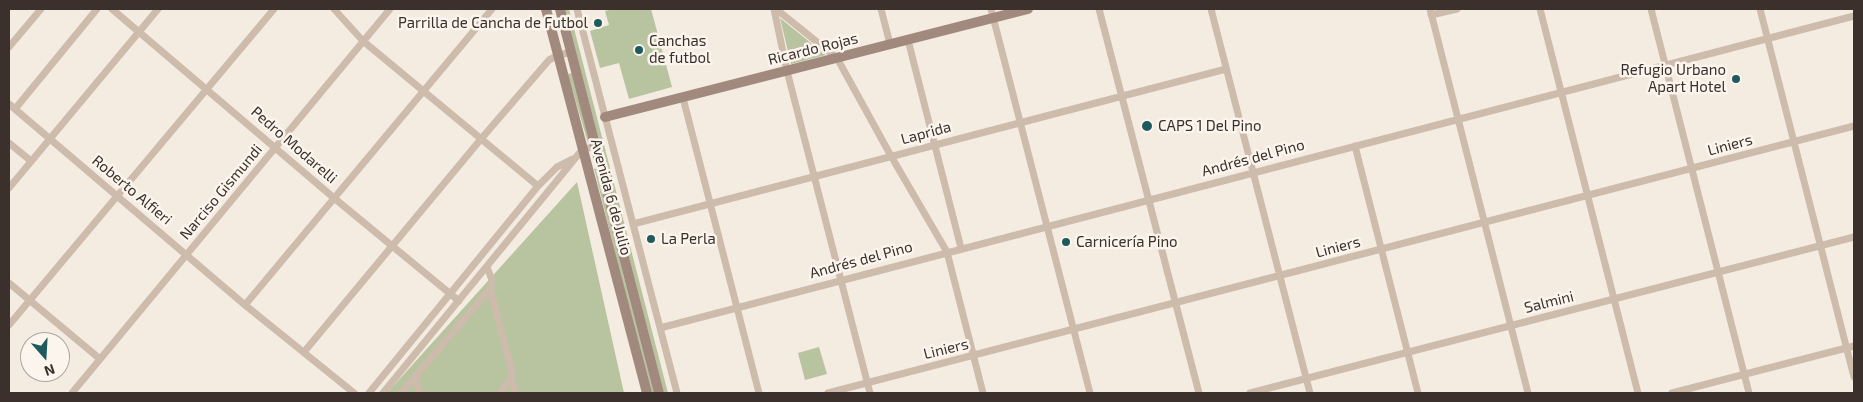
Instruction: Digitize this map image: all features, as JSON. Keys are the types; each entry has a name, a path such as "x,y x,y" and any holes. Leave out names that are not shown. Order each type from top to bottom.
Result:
{"main road":[{"name":"Avenida 6 de Julio","path":"546,9 559,55 580,154 647,393"},
{"name":"Avenida 6 de Julio","path":"560,9 659,393"},
{"name":"Ricardo Rojas","path":"605,117 1018,9"},
{"name":"Ricardo Rojas","path":"889,43 908,40 993,14 1028,9"},
{"name":"Ricardo Rojas","path":"605,117 786,70"}],"street":[{"path":"9,47 41,9"},
{"path":"12,107 98,9"},
{"name":"Pedro Modarelli","path":"112,9 334,198 459,301"},
{"path":"9,188 158,9"},
{"path":"9,325 274,9"},
{"path":"334,9 363,42 538,186"},
{"name":"Narciso Gismundi","path":"72,393 390,9"},
{"path":"245,305 492,9"},
{"path":"577,9 677,393"},
{"path":"775,9 835,57 947,252 983,393"},
{"path":"775,9 786,70 870,393"},
{"path":"881,9 889,43"},
{"path":"1099,9 1199,393"},
{"path":"1211,9 1310,393"},
{"path":"1457,9 1431,12 1528,393"},
{"path":"1540,9 1638,393"},
{"path":"1651,9 1749,393"},
{"path":"1760,9 1820,246 1850,347 1854,377"},
{"path":"993,14 1090,393"},
{"name":"Andrés del Pino","path":"660,328 1854,16"},
{"path":"908,40 961,248"},
{"path":"304,352 549,60 571,52"},
{"name":"Laprida","path":"633,224 1226,68"},
{"path":"683,98 759,393"},
{"name":"Roberto Alfieri","path":"12,107 245,305 354,393"},
{"name":"Liniers","path":"828,393 1854,126"},
{"path":"9,143 31,161"},
{"path":"369,393 538,186 558,167 595,146"},
{"path":"1355,146 1418,393"},
{"path":"383,393 580,154"},
{"name":"Salmini","path":"1250,393 1854,237"},
{"path":"401,393 490,288 492,280 487,267"},
{"path":"9,282 100,360"},
{"path":"490,288 512,370 511,378 516,393"},
{"path":"1672,393 1850,347"},
{"path":"415,377 420,393"},
{"path":"500,393 511,378"}],"green space":[{"path":"565,9 569,9 668,393 664,393"},
{"path":"614,9 651,9 672,87 629,99 619,63 600,68 590,31 609,25 605,11"},
{"path":"780,18 826,55 791,64"},
{"path":"572,74 588,143 568,75"},
{"path":"594,168 596,169 654,393 650,393"},
{"path":"577,182 624,393 387,393"},
{"path":"819,347 827,374 805,380 798,353"}],"place":[{"name":"Parrilla de Cancha de Futbol","path":"598,23"},
{"name":"Canchas de futbol","path":"639,50"},
{"name":"Refugio Urbano Apart Hotel","path":"1736,79"},
{"name":"CAPS 1 Del Pino","path":"1147,126"},
{"name":"La Perla","path":"651,239"},
{"name":"Carnicería Pino","path":"1066,242"}]}
